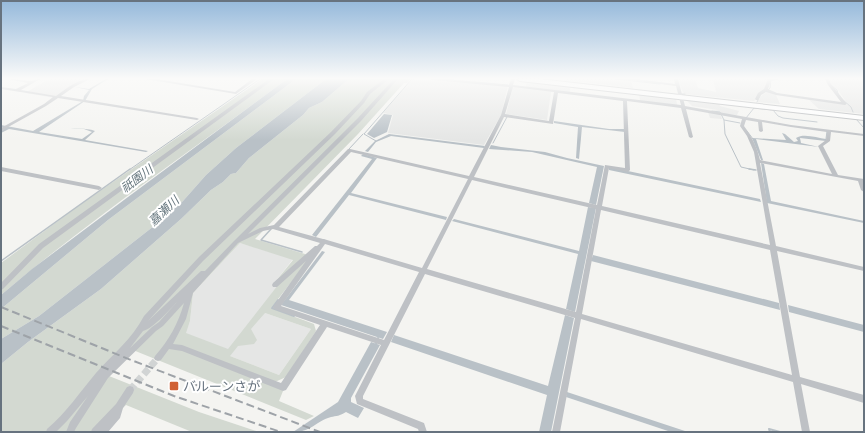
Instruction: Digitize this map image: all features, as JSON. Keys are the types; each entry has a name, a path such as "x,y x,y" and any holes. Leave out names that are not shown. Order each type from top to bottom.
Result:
{"highway":[{"path":"710,99 864,117"}],"street":[{"path":"2,129 53,99"},
{"path":"71,99 197,119"},
{"path":"1,287 41,246 244,99"},
{"path":"141,329 146,318 201,259 333,133 365,99"},
{"path":"70,432 105,376 161,324 236,242 359,120 376,99"},
{"path":"423,432 421,426 360,401 359,396 384,340 424,271 503,115 507,99"},
{"path":"503,115 551,123 554,99"},
{"path":"611,99 683,106 760,121 864,135"},
{"path":"682,99 691,137"},
{"path":"684,99 689,105 722,113"},
{"path":"812,99 846,104 842,99"},
{"path":"556,432 578,316 595,206 607,166 628,170 625,101"},
{"path":"745,118 742,126 749,136 760,162 764,201 806,432"},
{"path":"760,121 760,131"},
{"path":"827,130 828,141 820,146 836,176"},
{"path":"275,228 350,150 864,269"},
{"path":"760,162 862,181 864,190"},
{"path":"1,169 99,188"},
{"path":"236,242 262,229 269,227 275,228 864,399"},
{"path":"275,285 324,241"},
{"path":"324,241 276,306 325,324 384,340"},
{"path":"50,432 63,420 103,371 141,329 154,320 204,272 211,269"},
{"path":"158,358 169,346 178,332 190,292"},
{"path":"169,346 182,348 283,387 325,324"},
{"path":"95,432 119,407 130,390"},
{"path":"103,432 117,414 119,407"}],"shaded area":[{"path":"83,99 86,99 39,132 82,139 92,132 84,129 89,129 95,131 85,140 148,151 146,152 9,129 1,133 1,131 5,128 1,127 1,125 33,131 83,101"},
{"path":"233,99 260,99 106,212 1,295 1,263 81,204"},
{"path":"260,99 269,99 108,220 1,309 1,295 32,269"},
{"path":"269,99 300,99 236,148 206,175 183,201 159,222 39,316 1,339 1,309 108,220"},
{"path":"300,99 325,99 309,108 303,115 249,158 236,173 231,174 223,182 211,190 181,219 101,289 28,342 1,364 1,339 39,316 159,222 183,201 206,175 236,148"},
{"path":"325,99 389,99 358,134 255,239 305,254 310,258 271,308 314,324 316,331 286,377 275,382 283,391 279,401 314,416 306,420 123,346 99,372 199,412 259,432 192,432 126,405 100,432 1,432 1,364 28,342 101,289 181,219 211,190 223,182 231,174 236,173 249,158 303,115 309,108","holes":["240,243 293,260 275,282 278,285 228,349 186,333 190,321 193,293","265,313 311,329 279,375 230,356 238,346 254,344 257,340 251,329"]},
{"path":"395,99 505,99 501,115 484,145 388,133 393,115 383,113"},
{"path":"510,99 550,99 547,120 506,114"},
{"path":"640,99 676,99 677,105 640,101"},
{"path":"685,99 719,103 720,106 739,111 737,115 720,114 722,119 710,118 708,112 718,110 692,106"},
{"path":"736,99 756,99 754,101"},
{"path":"759,99 778,99 780,104 757,102"},
{"path":"808,99 809,99 848,105 844,99 864,99 864,114 819,109"},
{"path":"384,114 392,115 387,132 374,138 367,134"},
{"path":"554,121 609,129 624,129 625,132 582,127 579,159 576,158 578,127 554,123"},
{"path":"782,133 794,142 798,141 796,138 803,136 826,139 826,141 800,138 801,143 819,147 756,139 763,160 761,160 752,138 786,140"},
{"path":"389,134 485,146 484,148 391,136 376,142 368,152 365,151 375,141"},
{"path":"491,145 545,152 604,166 596,205 589,203 597,167 532,152 489,149"},
{"path":"363,154 377,158 351,193 447,217 446,220 349,195 316,237 312,235 372,159 361,156"},
{"path":"761,163 764,164 771,201 864,221 864,223 767,203"},
{"path":"609,167 760,199 761,202 609,170"},
{"path":"588,207 596,208 575,312 566,309 578,254 452,221 454,219 579,251"},
{"path":"240,243 293,259 275,282 279,285 265,313 311,329 279,375 230,356 185,334 190,321 193,293"},
{"path":"322,251 325,252 289,300 387,332 383,339 281,305"},
{"path":"593,255 779,303 780,310 591,261"},
{"path":"788,305 864,325 864,332 789,312"},
{"path":"565,315 574,318 551,432 539,432 547,395 391,342 394,335 548,386"},
{"path":"371,342 380,345 351,398 351,402 364,408 358,418 346,412 325,419 309,429 293,432 338,402"},
{"path":"567,392 688,432 671,432 566,397"}],"waterway":[{"name":"祇園川","path":"129,170 231,99"},
{"path":"376,141 364,134 394,99"},
{"path":"843,100 851,107 853,112"},
{"path":"746,118 754,108 773,110 778,116 783,118 817,122"},
{"path":"712,111 720,112 724,120"},
{"path":"493,143 507,117"},
{"path":"856,119 864,128"},
{"path":"724,120 740,123"},
{"path":"724,120 725,134 741,167 751,169"},
{"path":"747,131 753,139"},
{"path":"826,139 827,131"},
{"path":"349,149 363,134"},
{"name":"祇園川","path":"1,261 130,169"},
{"path":"751,169 756,170"},
{"path":"271,229 261,240 302,252"},
{"path":"278,300 272,308 294,316"},
{"path":"376,344 378,338"},
{"path":"770,432 769,429 780,432"}],"tunnel":[{"path":"130,390 158,358"}],"railway":[{"path":"1,307 131,360 320,432"},
{"path":"1,326 174,396 281,432"}],"place":[{"name":"バルーンさが","path":"174,386"}],"water label":[{"name":"嘉瀬川","path":"164,211"}]}
